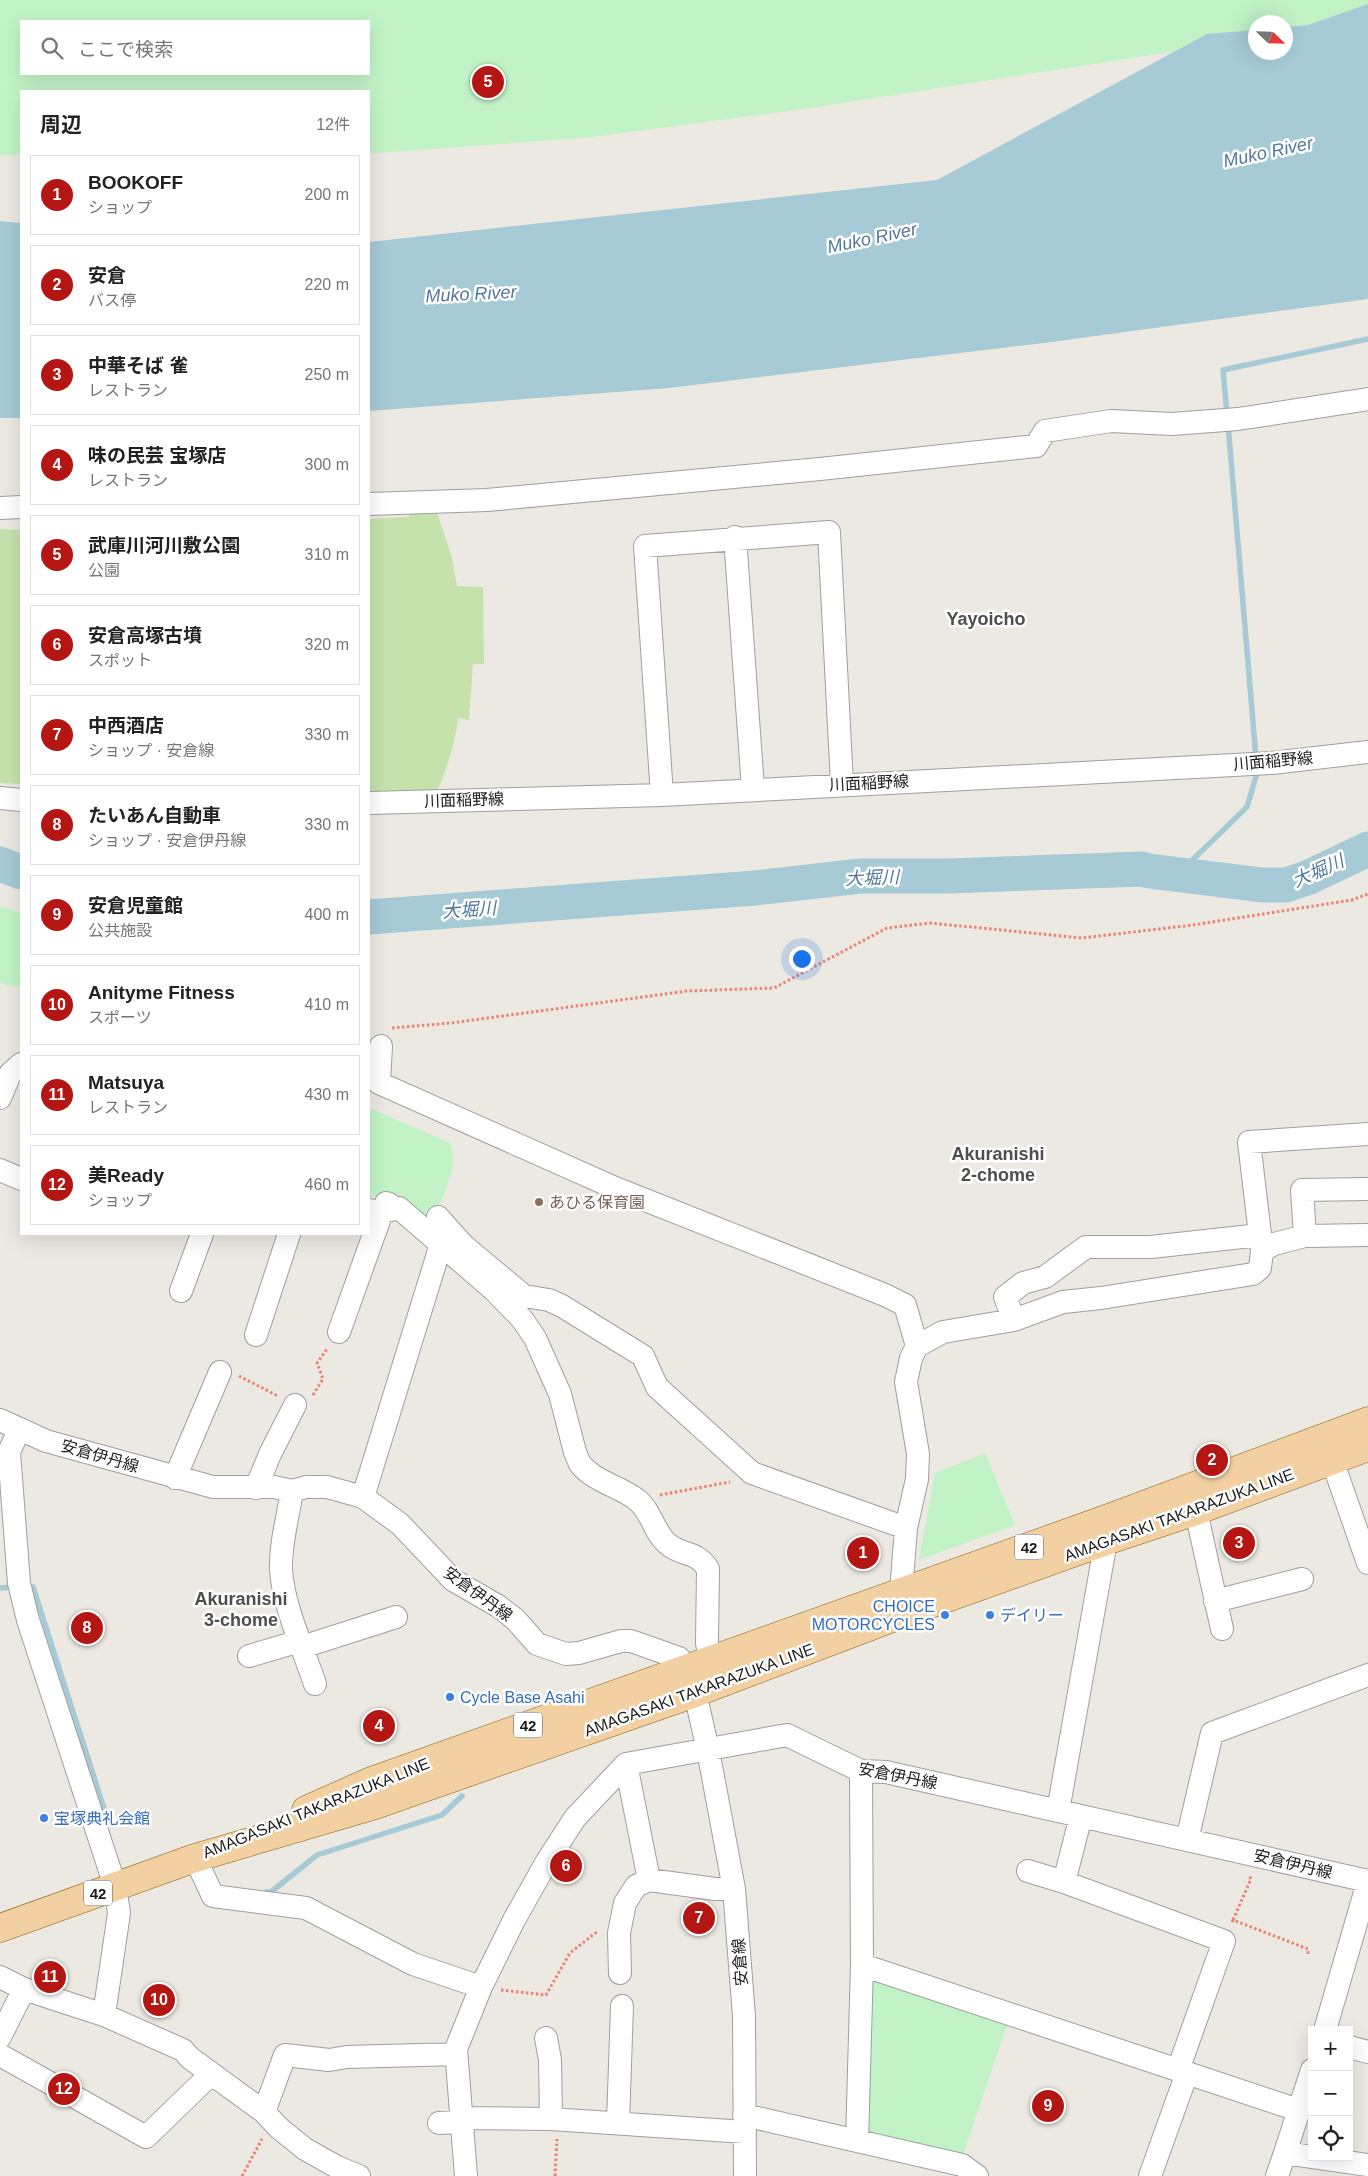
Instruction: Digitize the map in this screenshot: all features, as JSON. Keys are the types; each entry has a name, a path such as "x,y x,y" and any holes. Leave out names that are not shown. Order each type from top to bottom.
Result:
{"main road":[{"name":"AMAGASAKI TAKARAZUKA LINE","path":"698,1674 906,1601 1118,1515 1368,1421"},
{"name":"AMAGASAKI TAKARAZUKA LINE","path":"0,1928 195,1858 369,1782 698,1674 906,1601 1106,1541 1196,1511 1368,1447"}],"street":[{"path":"370,504 487,500 820,469 1036,446 1044,431 1111,421 1172,424 1227,420 1368,399"},
{"path":"0,508 20,508"},
{"path":"662,795 645,546 735,537 829,532 842,784"},
{"path":"735,537 753,789"},
{"name":"川面稲野線","path":"370,803 662,795 842,784 1272,763 1368,752"},
{"path":"0,798 20,800"},
{"path":"384,1037 379,1083 615,1188 885,1295 905,1305 916,1346 911,1358 906,1382 918,1454 918,1479 906,1528 906,1601"},
{"path":"0,1098 10,1074 20,1065"},
{"path":"916,1346 943,1332 1014,1320 1062,1302 1101,1298 1253,1274 1260,1268 1261,1243 1248,1142 1368,1134"},
{"path":"0,1170 20,1179"},
{"path":"1305,1236 1302,1190 1368,1189"},
{"path":"373,1207 400,1208 495,1291 522,1319 536,1338 560,1394 575,1452 586,1472 636,1499 644,1506 665,1542 672,1548 685,1551 704,1562 708,1569 707,1643 698,1674 708,1750"},
{"path":"438,1217 464,1246 524,1296 549,1300 562,1306 644,1356 657,1387 752,1473 906,1528"},
{"path":"1014,1320 1005,1297 1023,1283 1045,1277 1086,1247 1274,1244 1305,1236 1368,1234"},
{"path":"181,1291 202,1235"},
{"path":"256,1336 289,1235"},
{"path":"339,1332 365,1235"},
{"path":"363,1497 441,1244"},
{"path":"175,1478 220,1372"},
{"path":"256,1488 270,1454 295,1405"},
{"path":"10,1425 9,1452 5,1471 19,1583 28,1620 115,1886 120,1913 104,2015"},
{"name":"安倉伊丹線","path":"10,1425 46,1441 213,1488 274,1487 292,1491 306,1487 327,1487 363,1497 400,1524 453,1580 498,1606 514,1619 537,1644 566,1654 579,1653 620,1641 632,1641 679,1658 698,1674"},
{"path":"1332,1460 1366,1554"},
{"path":"292,1491 282,1551 281,1572 286,1596 315,1684"},
{"path":"1196,1511 1222,1629"},
{"path":"1058,1812 1106,1541"},
{"path":"1215,1601 1302,1580"},
{"path":"249,1656 301,1644 396,1617"},
{"path":"1187,1840 1212,1733 1368,1675"},
{"name":"安倉伊丹線","path":"626,1764 788,1735 861,1771 886,1772 1257,1855 1368,1882"},
{"name":"安倉線","path":"708,1750 734,1889 744,2016 745,2176"},
{"path":"626,1764 649,1880"},
{"path":"466,2176 456,2054 481,1987 514,1920 575,1818 626,1764"},
{"path":"858,2141 862,1965 861,1771"},
{"path":"1064,1882 1080,1816"},
{"path":"195,1858 213,1896 306,1908 413,1964 481,1987"},
{"path":"1028,1871 1064,1882 1224,1941 1150,2176"},
{"path":"620,1973 619,1933 625,1903 636,1886 649,1880 715,1889 734,1889"},
{"path":"1326,2026 1368,1882"},
{"path":"862,1965 1298,2110"},
{"path":"0,1977 24,1989 104,2015 183,2050 190,2058 268,2117 305,2149 337,2167 359,2176"},
{"path":"0,2037 24,1989"},
{"path":"618,2123 622,2006"},
{"path":"546,2038 550,2060 554,2119"},
{"path":"1353,2048 1368,2052"},
{"path":"268,2117 285,2055 329,2060 347,2056 456,2054"},
{"path":"0,2056 146,2137 211,2074"},
{"path":"1277,2176 1312,2071"},
{"path":"461,2118 554,2119 618,2123 744,2124 858,2141 962,2165 977,2176"},
{"path":"439,2123 460,2122 461,2118"},
{"path":"1285,2153 1341,2169 1368,2165"}],"path":[{"path":"384,1037 451,1023 686,991 774,988 887,928 930,923 1082,938 1193,925 1352,900 1368,894"},
{"path":"220,1372 226,1370 295,1405"},
{"path":"658,1496 748,1479 752,1473"},
{"path":"1224,1941 1251,1879 1249,1876 1257,1855"},
{"path":"1233,1920 1308,1950 1308,1954"},
{"path":"481,1987 546,1995 570,1953 601,1929"},
{"path":"242,2176 268,2117"},
{"path":"554,2119 555,2176"}],"green space":[{"path":"0,0 1368,0 1368,5 1293,32 1293,15 1248,15 1248,40 804,109 593,137 378,153 370,153 370,90 20,90 20,155 0,155"},
{"path":"436,509 452,558 457,586 483,587 484,664 473,664 469,720 458,718 450,758 435,796 370,795 370,519 409,517 409,511"},
{"path":"0,529 20,530 20,784 0,783"},
{"path":"0,906 20,913 20,988 0,983"},
{"path":"372,1109 450,1143 453,1163 449,1182 433,1220 428,1222 377,1196 370,1197 370,1110"},
{"path":"985,1453 1015,1525 919,1560 935,1473"},
{"path":"873,1980 1007,2025 962,2158 873,2137 868,2131 867,1985"}],"water":[{"name":"Muko River","path":"1368,4 1368,299 1044,343 669,388 370,411 370,242 937,180 1207,34 1248,31 1248,60 1293,60 1293,26 1308,25"},
{"path":"0,221 20,223 20,418 0,418"}],"waterway":[{"path":"1227,415 1223,370 1368,339"},
{"path":"1228,424 1256,758"},
{"path":"1178,874 1247,807 1257,768"},
{"name":"大堀川","path":"370,917 755,888 861,876 947,876 1142,869 1262,885 1286,885 1307,878 1368,849"},
{"name":"大堀川","path":"0,864 20,872"},
{"path":"0,1588 15,1587"},
{"path":"24,1587 33,1587 109,1824"},
{"path":"266,1892 271,1892 317,1855 442,1815 462,1796"}],"place":[{"name":"武庫川河川敷公園","path":"488,82"},
{"name":"あひる保育園","path":"539,1202"},
{"name":"安倉","path":"1212,1460"},
{"name":"中華そば 雀","path":"1239,1543"},
{"name":"BOOKOFF","path":"863,1553"},
{"name":"CHOICE MOTORCYCLES","path":"945,1615"},
{"name":"デイリー","path":"990,1615"},
{"name":"たいあん自動車","path":"87,1628"},
{"name":"Cycle Base Asahi","path":"450,1697"},
{"name":"味の民芸 宝塚店","path":"379,1726"},
{"name":"宝塚典礼会館","path":"44,1818"},
{"name":"安倉高塚古墳","path":"566,1866"},
{"name":"中西酒店","path":"699,1918"},
{"name":"Matsuya","path":"50,1977"},
{"name":"Anityme Fitness","path":"159,2000"},
{"name":"美Ready","path":"64,2089"},
{"name":"安倉児童館","path":"1048,2106"}],"district":[{"name":"Yayoicho","path":"986,619"},
{"name":"Akuranishi 2-chome","path":"998,1164"},
{"name":"Akuranishi 3-chome","path":"241,1609"}]}
